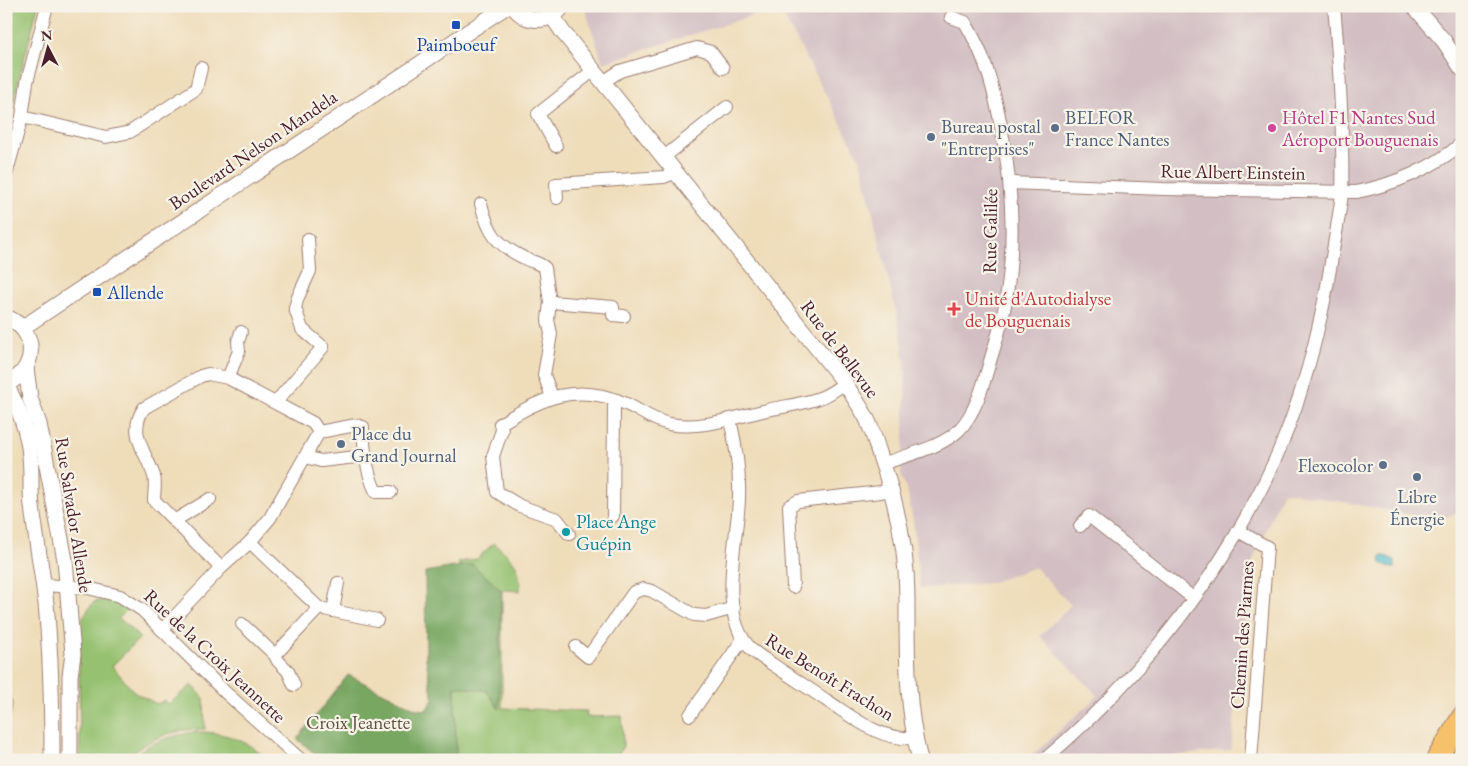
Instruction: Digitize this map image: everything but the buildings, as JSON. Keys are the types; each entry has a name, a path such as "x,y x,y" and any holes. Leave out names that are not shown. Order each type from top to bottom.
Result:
{"highway":[{"path":"1436,760 1462,717"}],"street":[{"path":"6,175 22,117 27,82 47,6"},
{"name":"Boulevard Nelson Mandela","path":"22,328 507,6"},
{"path":"513,6 518,12 533,20 540,20 558,11"},
{"path":"1044,760 1133,675 1193,598 1238,531 1267,478 1286,432 1306,376 1317,336 1326,294 1342,192 1341,88 1334,6"},
{"path":"1414,6 1444,42 1462,68"},
{"name":"Rue de Bellevue","path":"558,11 562,31 845,383 867,419 892,489 898,512 905,565 908,683 914,738 920,760"},
{"name":"Rue Galilée","path":"883,464 944,440 958,430 969,416 985,377 1006,300 1012,230 1010,182 997,107 987,69 979,48 965,22 951,17"},
{"path":"1444,42 1462,54"},
{"path":"556,146 538,114 598,76 697,48 711,52 723,68"},
{"path":"22,117 106,137 130,132 196,88 201,68"},
{"path":"664,157 727,107"},
{"name":"Rue Albert Einstein","path":"1448,156 1462,143"},
{"name":"Rue Albert Einstein","path":"1010,182 1162,189 1342,192 1369,190 1406,176 1448,156 1462,152"},
{"path":"557,198 556,184 664,177 676,172"},
{"path":"481,204 487,225 495,239 525,259 541,264 545,268 550,302 548,320 550,334 544,375 552,397"},
{"path":"276,402 323,347 302,329 295,308 310,271 308,244"},
{"path":"550,302 613,307 612,315 624,316"},
{"path":"6,317 22,328"},
{"name":"Rue Salvador Allende","path":"22,328 28,338 31,350 26,368 30,398 39,424 68,587 73,654 70,676 70,760"},
{"path":"228,378 239,351 238,342 241,332"},
{"path":"6,385 17,378 26,368"},
{"path":"221,568 154,500 154,478 139,442 137,426 139,416 144,408 201,376 208,374 228,378 276,402 313,422 319,432"},
{"path":"569,534 557,519 520,506 497,492 493,456 502,430 500,424 527,407 552,397 576,392 595,393 633,407 644,416 670,424 690,426 730,419 822,397 845,383"},
{"name":"Rue Salvador Allende","path":"6,385 21,414 27,433 30,457 32,503 44,585 53,689 52,760"},
{"path":"614,516 614,406 617,400"},
{"name":"Rue Benoît Frachon","path":"730,419 734,436 740,498 731,572 737,625 743,639 751,650 794,680 876,731 902,739 914,738"},
{"path":"319,432 356,425 363,427 365,456 371,482 376,492 391,492"},
{"path":"162,630 221,568 250,542 270,518 319,432"},
{"path":"306,457 321,462 365,456"},
{"path":"794,588 790,506 798,501 881,492 892,489"},
{"path":"174,521 210,499"},
{"path":"1080,526 1089,516 1193,598"},
{"name":"Chemin des Piarmes","path":"1238,531 1267,547 1251,760"},
{"path":"250,542 318,608 377,620"},
{"path":"333,611 338,582"},
{"name":"Rue de la Croix Jeannette","path":"44,585 88,588 120,596 142,610 226,693 301,760"},
{"path":"576,647 588,657 634,592 644,589 694,615 706,616 734,608"},
{"path":"275,655 318,608"},
{"path":"242,624 275,655 288,671 294,685"},
{"path":"690,715 743,639"}],"shaded area":[{"path":"584,6 1462,6 1462,510 1440,520 1283,491 1250,567 1231,750 1150,758 1150,760 1027,760 1098,696 1040,636 1071,605 1035,567 990,583 920,588 913,520 907,491 901,475 906,372 901,333 860,159 779,7 603,63"}],"green space":[{"path":"6,6 38,6 6,130"},
{"path":"494,543 514,563 520,582 520,591 502,590 502,708 587,711 586,717 622,716 623,746 616,759 600,757 599,760 456,760 455,685 459,562 477,559"},
{"name":"Croix Jeanette","path":"472,564 501,590 499,709 487,691 455,686 456,760 323,760 297,739 348,675 417,709 426,710 433,700 426,659 425,572"},
{"path":"108,599 120,602 128,609 119,618 140,638 112,666 135,693 157,704 165,700 169,704 192,685 204,698 205,729 184,730 162,736 142,746 126,760 80,760 79,630 84,615 94,602"},
{"path":"6,686 13,703 6,725"},
{"path":"194,732 214,733 233,738 251,747 267,760 131,760 152,744"}],"water":[{"path":"1382,556 1395,560 1395,568 1381,563"}],"place":[{"name":"Paimboeuf","path":"456,25"},
{"name":"BELFOR France Nantes","path":"1055,128"},
{"name":"Hôtel F1 Nantes Sud Aéroport Bouguenais","path":"1272,128"},
{"name":"Bureau postal \"Entreprises\"","path":"931,137"},
{"name":"Allende","path":"97,292"},
{"name":"Unité d'Autodialyse de Bouguenais","path":"954,309"},
{"name":"Place du Grand Journal","path":"341,444"},
{"name":"Flexocolor","path":"1383,465"},
{"name":"Libre Énergie","path":"1417,477"},
{"name":"Place Ange Guépin","path":"566,532"}]}
